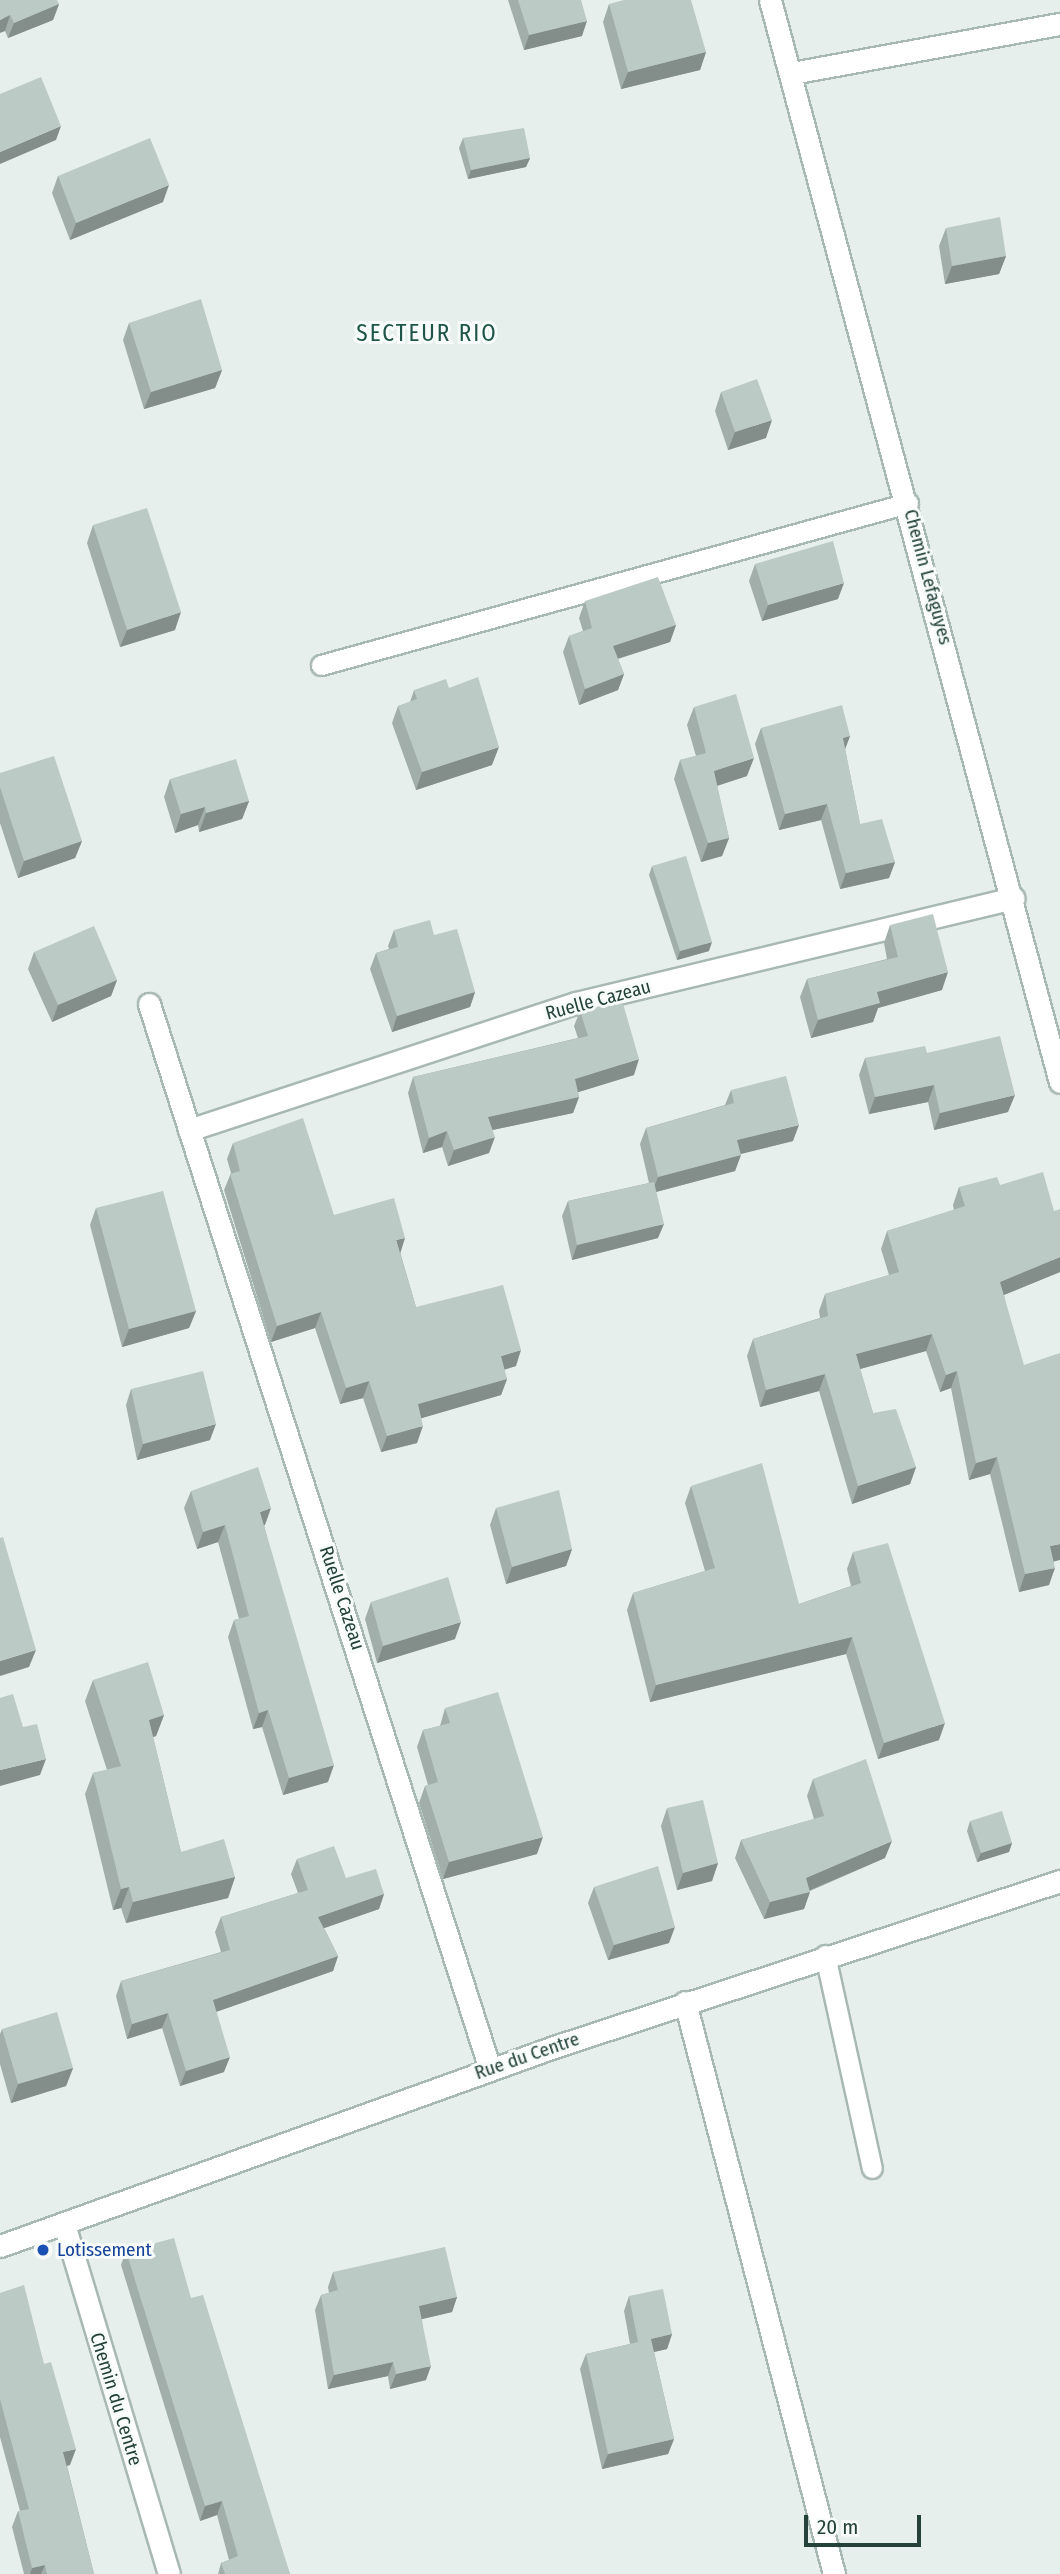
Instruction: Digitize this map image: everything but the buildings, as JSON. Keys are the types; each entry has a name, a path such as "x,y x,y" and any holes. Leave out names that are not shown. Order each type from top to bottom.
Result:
{"street":[{"name":"Chemin Lefaguyes","path":"770,0 1014,898 1060,1082"},
{"path":"792,73 1060,24"},
{"name":"Ruelle Cazeau","path":"189,1130 576,1003 1014,898"},
{"name":"Ruelle Cazeau","path":"149,1004 490,2069"},
{"name":"Rue du Centre","path":"0,2246 490,2069 825,1955 1060,1881"},
{"path":"685,2002 834,2574"},
{"name":"Chemin du Centre","path":"64,2224 169,2574"}],"lane":[{"path":"321,665 908,503"},
{"path":"825,1955 872,2168"}],"place":[{"name":"Lotissement","path":"43,2250"}],"district":[{"name":"SECTEUR RIO","path":"427,333"}]}
